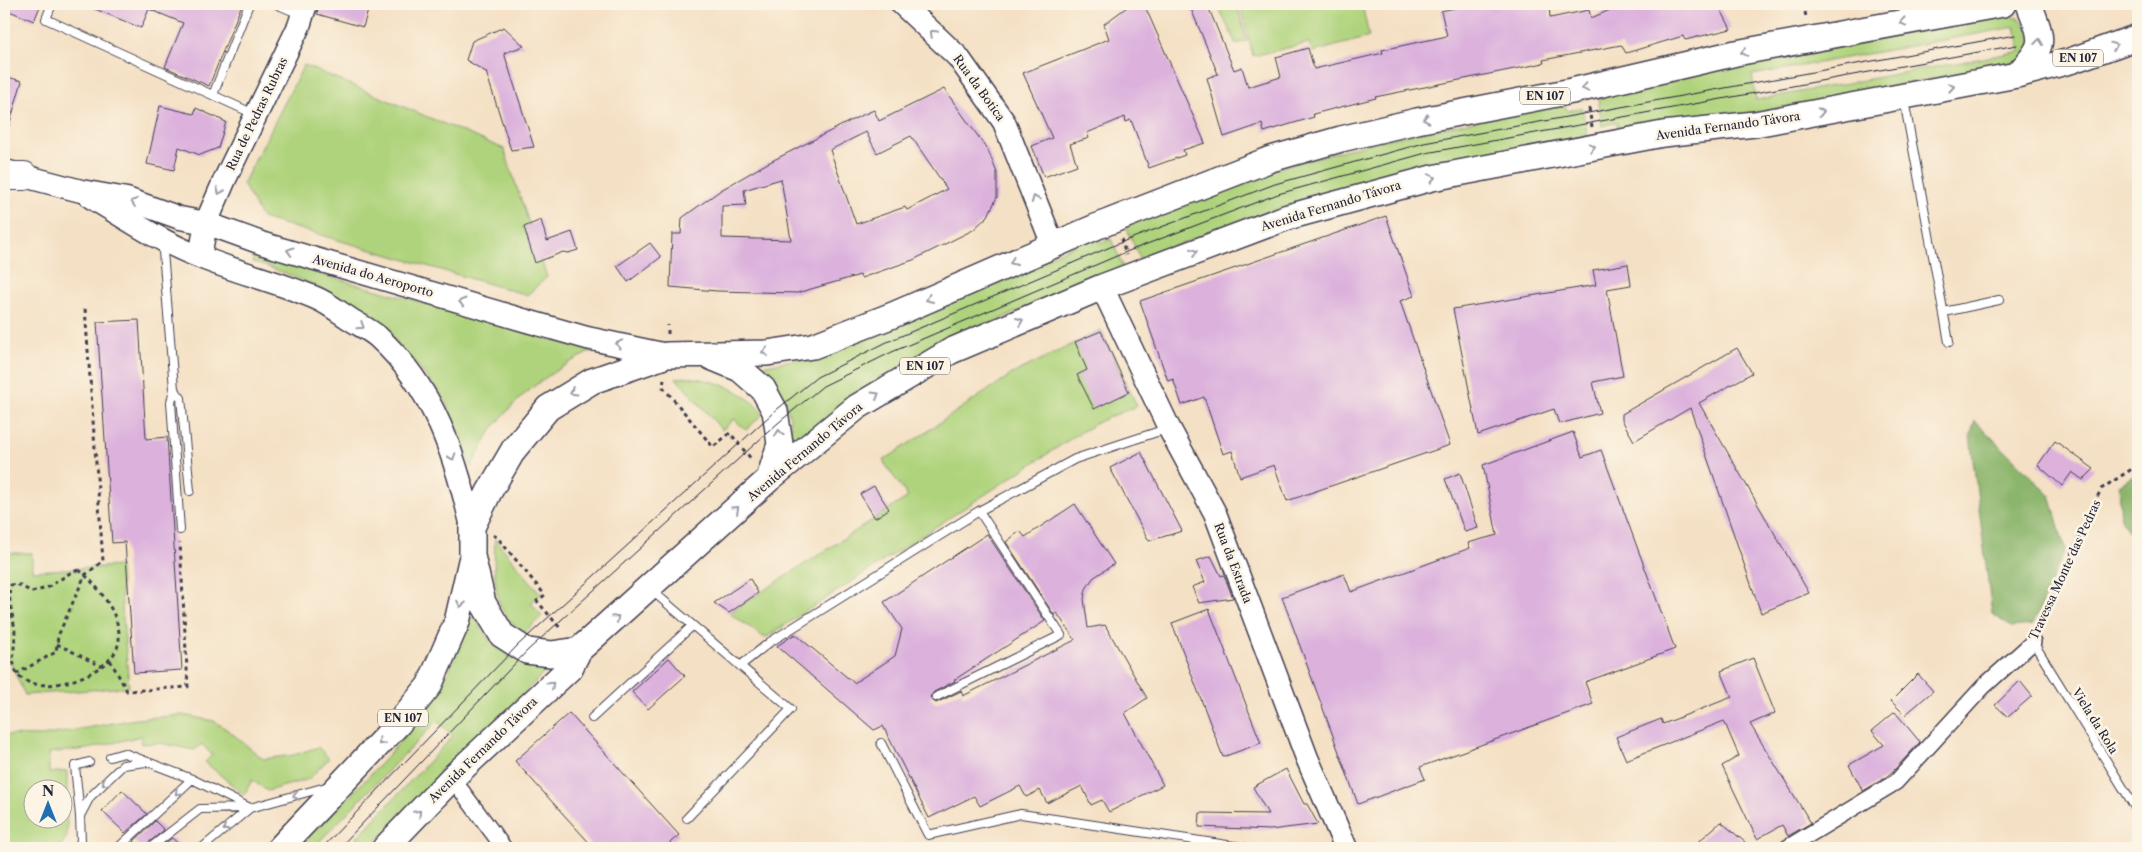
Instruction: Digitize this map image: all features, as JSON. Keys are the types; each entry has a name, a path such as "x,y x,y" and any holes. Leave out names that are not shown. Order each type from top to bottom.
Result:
{"main road":[{"name":"Rua da Botica","path":"902,4 958,57 1004,122 1053,245"},
{"name":"EN 107","path":"1053,245 1271,159 1324,144 1417,121 1572,91 1736,53 2003,4"},
{"path":"2017,75 2036,54 2040,45 2039,32 2029,4"},
{"name":"Rua de Pedras Rubras","path":"200,257 206,223 225,178 299,26 304,9"},
{"name":"Avenida Fernando Távora","path":"384,848 452,778 570,668 572,642 648,588 763,473 857,407 951,350 1102,287 1288,217 1359,196 1432,178 1612,143 1663,134 1755,124 2017,75 2070,61 2138,37"},
{"name":"Avenida do Aeroporto","path":"10,174 81,191 127,199 180,218 206,223 264,244 530,322 587,338 666,355"},
{"name":"Avenida do Aeroporto","path":"81,191 126,220 200,257 278,282 320,300 377,336 414,376 439,418 460,480 482,531"},
{"path":"572,642 551,654 527,651 502,635 483,603 472,556 482,531 489,492 514,449 548,408 592,380 666,355 767,353 813,346 893,315 1053,245"},
{"name":"Rua da Estrada","path":"1102,287 1169,428 1214,514 1307,758 1346,848"},
{"path":"706,355 740,369 762,389 774,412 780,444 763,473"},
{"name":"EN 107","path":"280,848 398,724 430,686 457,622 472,556"}],"street":[{"name":"Travessa Monte das Pedras","path":"1788,848 1896,782 1983,687 2033,642"},
{"path":"452,778 504,848"}],"lane":[{"path":"52,4 46,19 256,115"},
{"path":"213,95 249,4"},
{"path":"276,4 304,9"},
{"path":"1903,96 1948,342"},
{"path":"163,251 174,389 171,402 180,530"},
{"path":"1944,312 1999,300"},
{"path":"174,389 181,398 190,491"},
{"path":"740,666 770,642 979,511 1074,459 1169,428"},
{"path":"936,696 1061,635 979,511"},
{"path":"648,588 790,709 687,818"},
{"path":"592,718 692,626"},
{"name":"Viela da Rola","path":"2033,642 2138,812"},
{"path":"881,743 928,834 1021,814 1247,848"},
{"path":"110,757 124,753 192,779 250,808"},
{"path":"77,848 81,841 75,766 89,762"},
{"path":"80,816 90,797 123,764 146,762"},
{"path":"118,848 192,779"},
{"path":"150,848 200,809 250,808 299,796 343,782"},
{"path":"202,848 250,808"}],"path":[{"path":"1804,4 1806,19"},
{"path":"1572,91 1574,107 1588,104 1593,132 1609,129 1612,143"},
{"path":"1098,226 1103,239 1118,234 1128,261 1143,255 1148,270"},
{"path":"16,674 56,652 58,636 85,575 102,561 85,308"},
{"path":"668,325 663,387 712,448 730,433 763,473"},
{"name":"Travessa Monte das Pedras","path":"2033,642 2102,489 2138,465"},
{"path":"110,660 127,691 188,687 180,530"},
{"path":"482,531 497,537 545,595 538,601 572,642"},
{"path":"79,570 85,575 106,599 118,628 118,645 110,660 73,681 44,686 27,683 16,674 13,612 8,591 11,586 17,584 32,592 47,588 70,573 79,570"},
{"path":"57,644 101,666"}],"green space":[{"path":"1217,4 1237,4 1247,41 1236,44"},
{"path":"1240,4 1362,4 1369,37 1313,52 1309,43 1253,56"},
{"path":"1997,16 2021,20 2028,29 2032,42 2020,62 1758,112 1618,132 1617,122 1602,126 1598,98 1734,64","holes":["2015,27 2021,51 1756,100 1752,75"]},
{"path":"304,65 504,149 547,277 527,295 262,218 243,184"},
{"path":"1564,102 1567,111 1582,108 1588,137 1411,169 1278,209 1140,259 1125,224 1271,170 1373,142"},
{"path":"1098,235 1101,243 1111,239 1123,266 920,354 869,386 792,447 788,411 781,392 766,375 755,367 826,354"},
{"path":"254,255 592,351 552,373 517,401 493,428 471,467 457,427 444,399 389,335 348,304 326,292 303,280 252,262"},
{"path":"1101,330 1137,406 1100,421 1081,432 765,638 729,613 908,497 883,461 1012,374"},
{"path":"688,377 710,381 739,392 756,405 763,414 746,430 734,419 722,430 676,378"},
{"path":"1975,421 2050,495 2065,549 2033,625 2011,627 1992,614 1970,435"},
{"path":"2138,473 2138,544 2121,521 2119,485"},
{"path":"495,539 541,594 531,603 542,616 524,633 509,620 499,602 495,581"},
{"path":"4,553 32,553 32,571 120,566 129,687 25,695 6,653"},
{"path":"475,617 489,640 506,654 525,661 551,666 369,848 347,848 453,736 437,721 313,848 297,848 373,771 422,714 442,683 458,651 468,618"},
{"path":"182,715 214,721 263,759 294,755 318,747 329,758 309,779 267,791 252,780 244,795 205,762 212,755 202,744 194,750 160,743 141,744 141,736 88,749 49,753 49,773 67,771 67,780 22,780 22,830 67,830 67,837 59,848 7,848 4,735 42,736 136,719"}],"building":[{"path":"4,4 41,4 34,21 4,9"},
{"path":"83,4 242,4 209,86 165,67 183,23 149,9 141,28"},
{"path":"319,4 370,4 363,27 317,14"},
{"path":"1131,4 1144,4 1205,143 1183,150 1185,155 1149,168 1131,120 1126,122 1125,117 1087,133 1089,138 1070,144 1077,165 1044,177 1032,146 1052,138 1023,73 1109,39 1104,24"},
{"path":"1189,4 1207,4 1234,70 1242,67 1248,87 1281,77 1276,57 1308,48 1314,69 1383,53 1382,50 1447,36 1441,11 1472,4 1549,4 1550,18 1589,10 1591,18 1624,4 1718,4 1731,29 1685,40 1683,36 1626,53 1621,45 1543,60 1544,63 1375,97 1313,114 1314,117 1264,132 1262,124 1224,137 1207,78 1218,74"},
{"path":"504,27 524,46 504,53 534,147 511,150 486,72 466,60 472,41"},
{"path":"4,76 22,81 8,129 4,128"},
{"path":"944,89 988,150 997,173 997,197 988,216 973,230 913,260 861,278 860,275 797,293 717,291 670,287 672,234 681,234 682,218 721,190 766,164 856,118 874,110 879,121","holes":["866,132 877,153 911,136 947,189 907,210 905,207 856,224 830,150","781,179 791,240 722,238 722,206 746,205 744,190"]},
{"path":"160,106 194,114 196,108 226,122 218,148 200,155 179,147 174,170 147,164"},
{"path":"1386,216 1414,296 1400,301 1450,445 1287,501 1274,465 1240,477 1232,451 1223,454 1204,397 1182,405 1173,379 1168,381 1140,301"},
{"path":"541,220 547,241 572,232 578,250 568,253 563,252 535,263 524,227"},
{"path":"650,243 661,257 628,282 617,266"},
{"path":"1628,264 1631,285 1607,289 1623,376 1593,382 1600,413 1559,424 1554,409 1478,435 1453,309 1596,285 1593,270"},
{"path":"139,320 146,439 167,437 182,670 134,673 125,542 112,543 97,322"},
{"path":"1101,331 1129,392 1094,409 1077,375 1087,370 1075,342"},
{"path":"1737,348 1752,373 1699,403 1809,593 1761,613 1690,408 1634,441 1622,420 1622,414"},
{"path":"1573,432 1582,457 1601,450 1675,649 1585,682 1593,704 1420,767 1425,779 1358,804 1282,597 1344,574 1351,592 1470,548 1468,543 1497,535 1483,465"},
{"path":"2055,441 2094,469 2083,480 2072,472 2062,486 2038,465"},
{"path":"1141,452 1182,531 1149,541 1110,468"},
{"path":"1460,473 1478,528 1465,532 1445,479"},
{"path":"874,486 889,509 875,518 860,494"},
{"path":"1075,504 1114,564 1093,578 1086,589 1084,599 1088,628 1105,625 1147,698 1125,713 1163,785 1109,812 1102,800 1091,805 1082,786 1047,803 1040,790 1026,797 1020,786 980,806 974,796 929,818 883,726 874,730 777,646 795,634 854,683 895,656 902,629 884,602 987,534 1045,621 955,681 934,692 930,697 936,703 961,691 963,696 1075,640 1057,613 1054,615 1006,542 1020,531 1025,537"},
{"path":"1211,556 1221,576 1224,575 1233,598 1199,603 1192,587 1205,582 1196,561"},
{"path":"750,579 758,593 729,613 714,603"},
{"path":"1209,609 1261,743 1223,757 1172,623"},
{"path":"669,658 685,676 648,709 632,692"},
{"path":"1753,658 1775,713 1750,724 1811,823 1788,836 1782,825 1757,839 1722,766 1739,756 1724,721 1626,760 1616,737 1661,719 1663,724 1732,697 1721,671"},
{"path":"1918,674 1933,691 1905,715 1891,701"},
{"path":"2020,681 2032,696 2008,717 1995,705"},
{"path":"1895,712 1920,742 1884,779 1863,791 1849,765 1884,745 1872,731"},
{"path":"569,713 679,835 664,848 594,848 515,761"},
{"path":"1286,769 1304,804 1307,804 1318,824 1270,830 1199,827 1200,813 1268,814 1253,787"},
{"path":"122,790 147,814 125,833 102,811"},
{"path":"155,821 164,830 144,848 141,848 134,841"},
{"path":"1721,822 1752,848 1691,848"},
{"path":"172,838 183,848 159,848"}],"tram line":[{"path":"322,848 518,645 775,411 817,377 887,342 1122,242 1275,184 1424,143 2015,35"},
{"path":"339,848 527,651 778,423 823,386 892,352 1126,252 1278,194 1426,153 2017,45"}]}
